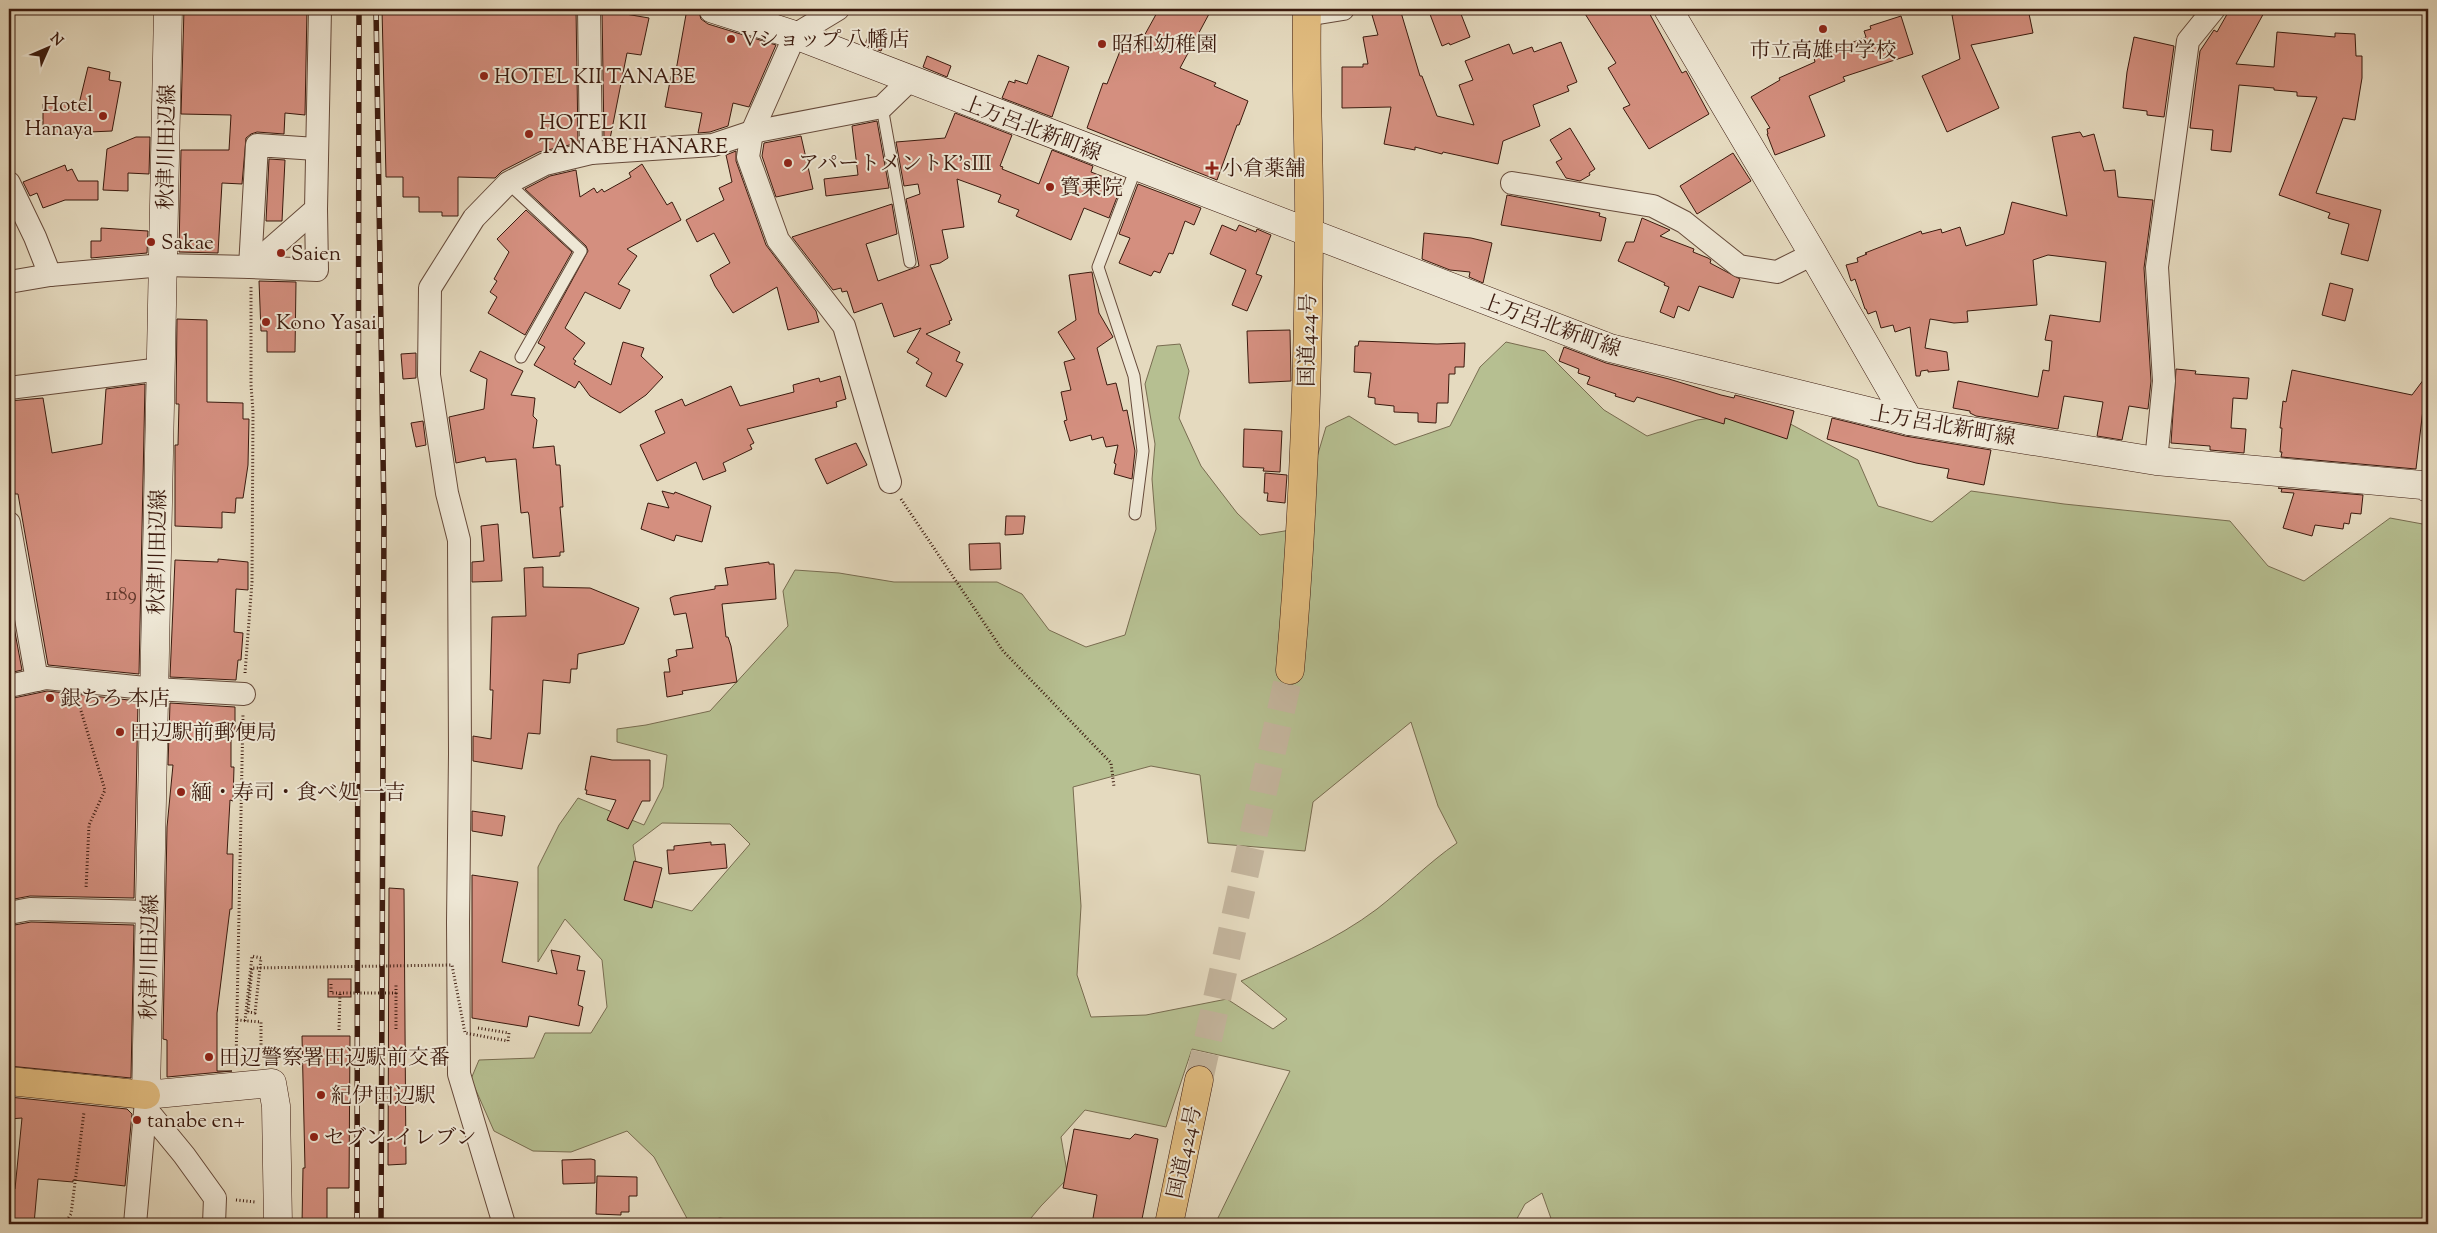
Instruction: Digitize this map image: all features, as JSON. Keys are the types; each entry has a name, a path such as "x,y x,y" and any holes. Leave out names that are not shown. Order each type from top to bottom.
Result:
{"main road":[{"name":"秋津川田辺線","path":"146,1102 168,9"},
{"name":"上万呂北新町線","path":"713,9 795,35 1136,168 1610,348 1909,421 2156,460 2426,483"},
{"path":"1668,9 1909,421"},
{"name":"国道424号","path":"1290,670 1299,574 1306,432 1309,234 1307,12"},
{"name":"国道424号","path":"1169,1224 1200,1080"},
{"path":"9,1081 87,1089 146,1102 247,1085 272,1083 276,1106 278,1214"}],"street":[{"path":"9,282 50,275 163,266 317,270 316,149 320,9"},
{"path":"589,9 591,153"},
{"path":"838,9 795,35 752,132 748,157 778,240 844,326 890,482"},
{"path":"1307,12 1343,9"},
{"path":"2156,460 2164,381 2157,267 2188,42 2214,9"},
{"path":"504,1224 459,1074 466,1026 459,540 447,493 429,374 430,288 474,218 508,183 545,164 591,153 713,145 752,132 882,107 910,80"},
{"path":"250,267 257,145 316,149"},
{"path":"9,183 35,237 50,275"},
{"path":"1512,183 1653,206 1684,222 1739,266 1777,272 1813,254"},
{"path":"250,267 316,209"},
{"path":"9,388 161,369"},
{"path":"9,523 37,680"},
{"path":"9,686 46,678 155,689 244,694"},
{"path":"9,913 30,909 150,912"},
{"path":"146,1102 215,1198 214,1224"},
{"path":"135,1224 146,1102"},
{"path":"142,1162 159,1149 168,1148 184,1155"}],"lane":[{"path":"882,107 910,262"},
{"path":"1135,514 1144,451 1134,376 1098,267 1136,168"},
{"path":"508,183 580,251 521,357"}],"path":[{"path":"890,482 1003,651 1111,763 1114,787"},
{"path":"71,680 105,790 89,825 85,910"},
{"path":"245,1021 252,956 261,958 256,1013 248,1012 252,968 452,965 466,1033 508,1041 508,1033 466,1026"},
{"path":"331,984 331,993 396,993"},
{"path":"396,985 396,1029"},
{"path":"340,993 340,1030"},
{"path":"237,1020 261,1022 261,1048 247,1085"},
{"path":"65,1224 71,1214 74,1199 87,1089"},
{"path":"215,1198 278,1214"}],"green space":[{"path":"1506,342 1545,351 1604,410 1647,436 1697,420 1766,411 1858,460 1878,506 1932,522 1971,491 2064,504 2230,521 2268,566 2304,581 2390,518 2428,525 2428,1224 1553,1224 1542,1193 1525,1204 1514,1224 1215,1224 1290,1071 1192,1049 1166,1127 1085,1110 1061,1137 1068,1178 1026,1224 763,1224 720,1218 690,1224 654,1157 627,1131 571,1152 533,1151 494,1131 471,1079 479,1060 534,1058 545,1033 591,1033 607,1007 602,960 565,919 538,962 538,867 559,825 578,798 644,825 663,787 667,755 617,742 617,729 646,725 710,711 788,626 783,591 795,570 839,573 894,582 997,582 1022,594 1049,630 1086,647 1125,635 1156,529 1152,479 1155,444 1145,384 1157,346 1180,344 1189,371 1179,418 1201,466 1237,513 1260,535 1303,528 1314,467 1326,427 1349,416 1395,445 1450,426 1480,367","holes":["1411,722 1438,806 1457,843 1361,920 1311,949 1241,981 1287,1019 1273,1029 1227,999 1146,1015 1091,1017 1077,975 1081,906 1073,787 1151,766 1200,775 1208,843 1305,851 1313,802","662,823 730,824 750,844 692,911 642,897 633,845"]}],"building":[{"path":"184,9 307,9 305,115 285,113 284,134 257,132 246,138 242,184 222,183 218,253 179,252 181,150 229,150 231,115 181,114"},
{"name":"HOTEL KII TANABE","path":"382,9 576,9 578,143 539,152 502,171 495,178 458,177 458,216 442,216 442,212 419,212 419,197 403,197 403,177 386,177"},
{"path":"687,9 698,9 701,19 708,24 776,45 749,107 733,103 728,126 710,132 698,133 702,113 665,107 671,76 675,76"},
{"path":"1159,9 1199,9 1209,14 1180,68 1216,83 1214,86 1248,101 1217,180 1087,128 1103,83 1107,84 1124,41 1138,47"},
{"path":"1392,9 1400,9 1420,76 1422,76 1437,116 1474,125 1459,85 1473,80 1465,61 1509,44 1513,54 1532,47 1534,52 1561,42 1577,82 1567,86 1569,91 1533,105 1540,126 1503,141 1498,164 1415,147 1415,150 1384,144 1391,107 1342,108 1342,67 1363,67 1363,64 1368,64 1363,37 1378,35 1372,15"},
{"path":"1428,9 1459,9 1470,37 1442,46"},
{"path":"1582,9 1647,9 1682,73 1686,71 1709,114 1649,149 1623,108 1630,105 1608,68 1616,63"},
{"path":"1986,9 2028,9 2033,33 1971,45 1999,108 1947,132 1922,76 1960,59 1952,15"},
{"path":"2230,9 2266,9 2236,64 2274,67 2277,32 2335,37 2335,33 2355,34 2356,56 2362,56 2362,78 2355,120 2343,118 2316,193 2381,210 2368,261 2341,254 2349,224 2328,218 2330,213 2279,195 2317,97 2297,96 2297,92 2274,90 2274,88 2239,85 2231,152 2211,150 2213,130 2190,128 2200,51 2214,30 2217,32"},
{"path":"602,10 649,18 641,55 627,53 610,139 604,139"},
{"path":"1901,16 1913,54 1843,77 1845,81 1809,96 1825,136 1775,155 1767,134 1767,129 1770,128 1751,97 1780,80 1779,78 1815,62 1814,58 1866,37 1864,31 1871,29 1870,26"},
{"path":"869,33 886,39 881,51 865,45"},
{"path":"2134,37 2174,46 2164,117 2147,115 2147,111 2123,108 2127,72"},
{"path":"1038,55 1069,67 1052,117 1002,98 1009,81 1015,83 1015,80 1027,84"},
{"path":"927,56 951,66 947,77 923,67"},
{"path":"88,67 110,72 109,80 121,82 112,131 45,134 45,129 43,129 43,104 79,104"},
{"path":"955,113 1012,135 1000,166 1003,167 1002,169 1039,184 1052,150 1093,166 1091,172 1122,184 1109,218 1084,208 1071,240 1016,216 1019,210 998,202 1001,195 957,179 964,227 942,230 948,258 940,263 930,265 952,320 949,321 950,324 926,334 960,352 956,361 963,364 946,397 926,386 932,373 916,363 919,359 907,352 921,328 894,337 882,303 854,313 847,291 842,292 841,288 833,290 792,237 892,204 897,234 866,244 878,281 919,266 906,199 920,194 918,184 904,186 896,142 945,138"},
{"path":"877,121 889,188 826,196 824,179 858,175 852,126"},
{"path":"1570,128 1595,169 1589,173 1590,175 1580,181 1566,178 1556,162 1562,159 1550,140"},
{"path":"2080,132 2083,137 2094,134 2104,171 2115,170 2118,197 2153,200 2144,268 2151,381 2148,409 2129,406 2122,440 2097,436 2103,402 2064,396 2058,429 1976,416 1970,413 1970,411 1953,408 1958,381 2038,397 2043,370 2049,371 2052,341 2045,340 2050,315 2100,322 2106,262 2048,255 2033,260 2037,305 1967,311 1968,322 1954,323 1930,319 1925,348 1947,352 1949,370 1921,371 1920,376 1916,376 1910,327 1895,332 1893,325 1881,328 1876,311 1868,314 1865,309 1855,279 1851,281 1846,265 1858,262 1857,258 1867,254 1865,253 1921,231 1922,234 1941,229 1942,233 1960,227 1966,246 2004,234 2012,202 2067,216 2052,137"},
{"name":"アパートメントK'sⅢ","path":"801,136 813,189 776,197 762,156 764,143"},
{"path":"136,137 150,137 149,174 128,173 128,191 103,190 107,149"},
{"path":"736,151 736,161 766,245 816,311 819,322 788,330 777,287 733,313 715,286 710,275 730,263 714,233 697,242 686,220 724,200 719,188 732,182 726,155"},
{"path":"1733,153 1751,181 1697,214 1680,186"},
{"path":"269,159 285,160 282,221 266,221"},
{"path":"642,164 667,205 672,202 681,220 627,249 637,256 618,284 630,290 620,309 585,292 565,328 585,343 573,359 576,361 574,364 611,385 623,342 644,348 641,356 663,377 646,395 620,413 590,396 579,381 575,388 534,365 545,347 538,343 588,251 586,246 525,189 550,176 576,170 580,197 594,188 597,193 602,189 604,192 631,177 629,173"},
{"path":"65,165 67,171 72,169 78,181 98,181 98,200 65,200 43,208 37,193 30,196 23,182"},
{"path":"1138,184 1201,208 1194,225 1185,221 1173,254 1169,253 1160,273 1154,271 1151,276 1119,263 1130,238 1119,234"},
{"path":"1507,195 1600,213 1599,216 1606,218 1601,241 1501,225"},
{"path":"526,210 572,252 525,335 488,313 497,297 490,292 497,281 494,279 509,252 497,239"},
{"path":"1642,218 1670,230 1660,236 1694,249 1693,252 1708,258 1711,260 1710,263 1740,279 1733,298 1699,286 1689,311 1678,306 1674,318 1660,312 1669,287 1664,285 1665,283 1618,261 1626,242 1634,242"},
{"path":"1222,225 1236,231 1239,225 1256,232 1257,229 1271,235 1256,274 1262,276 1247,311 1232,305 1246,270 1210,254"},
{"path":"101,228 148,231 147,253 91,258 91,241 101,241"},
{"path":"1424,233 1471,238 1492,243 1483,283 1469,277 1470,272 1450,270 1422,259"},
{"path":"1092,272 1099,313 1113,337 1097,348 1107,385 1116,383 1123,411 1127,410 1135,451 1132,479 1114,474 1116,464 1114,463 1118,445 1106,447 1103,437 1092,440 1091,435 1070,441 1064,421 1067,420 1061,392 1071,390 1064,362 1075,359 1058,332 1076,320 1069,275"},
{"path":"259,281 296,282 295,352 267,352 267,331 261,331"},
{"path":"2330,283 2353,289 2345,321 2322,315"},
{"path":"177,319 207,320 207,402 243,403 243,419 249,419 248,465 243,498 236,498 235,513 222,512 222,528 175,526 175,445 178,445 179,404 176,404"},
{"path":"1290,330 1291,381 1249,383 1247,331"},
{"path":"1359,341 1437,344 1465,343 1464,367 1455,367 1455,374 1449,374 1448,403 1437,403 1436,423 1418,422 1418,413 1394,412 1394,406 1375,404 1375,398 1368,397 1371,373 1354,372 1355,346 1358,346"},
{"path":"1564,347 1606,363 1721,395 1734,398 1735,395 1794,411 1787,439 1725,418 1724,424 1637,397 1634,402 1615,396 1616,394 1587,384 1590,377 1578,373 1579,369 1559,361"},
{"path":"480,351 523,371 511,395 535,398 533,416 537,420 533,448 554,446 556,465 560,465 563,507 560,507 564,552 560,552 560,556 533,558 529,515 528,512 521,513 516,459 486,462 485,457 456,463 449,417 484,409 487,379 470,371"},
{"path":"416,353 416,378 403,379 401,354"},
{"path":"2176,369 2196,371 2195,374 2249,378 2247,399 2233,398 2231,428 2246,429 2244,453 2210,450 2210,446 2171,443"},
{"path":"2292,370 2412,395 2427,375 2416,469 2281,457 2282,428 2280,428 2283,401 2286,402"},
{"path":"840,376 846,399 836,402 837,407 747,429 754,443 750,445 752,449 723,463 726,471 703,480 696,462 657,481 640,445 665,433 655,411 682,399 685,406 731,386 740,406 794,392 793,385 819,378 820,382"},
{"path":"145,384 139,674 48,665 18,494 15,494 11,472 14,471 9,439 9,401 43,398 52,453 102,444 106,389"},
{"path":"1832,418 1905,436 1991,450 1984,485 1947,478 1949,469 1916,463 1827,439"},
{"path":"423,421 426,445 416,447 411,423"},
{"path":"1244,429 1282,431 1280,472 1263,471 1264,468 1243,467"},
{"path":"856,443 867,465 827,484 815,459"},
{"path":"1265,473 1287,475 1285,503 1267,501 1268,493 1264,493"},
{"path":"2278,488 2363,495 2361,514 2351,513 2349,524 2344,523 2343,529 2315,525 2312,536 2283,528 2294,493 2281,492 2282,489"},
{"path":"662,491 674,494 675,492 711,506 702,542 676,535 674,541 641,529 648,503 669,508"},
{"path":"1006,516 1025,516 1023,534 1005,535"},
{"path":"498,524 502,581 472,582 472,562 484,561 481,526"},
{"path":"1000,543 1001,569 970,570 969,544"},
{"path":"218,559 248,562 248,590 236,589 234,632 243,633 241,660 238,660 236,680 170,677 175,560 218,562"},
{"path":"769,562 769,564 774,564 776,599 722,604 726,637 728,637 731,646 737,682 682,691 683,694 667,697 664,672 670,672 668,659 677,656 676,650 693,648 686,613 674,615 670,598 715,589 715,586 728,585 725,568"},
{"path":"543,567 543,587 590,588 639,608 624,644 578,654 577,669 571,669 570,683 543,680 540,734 528,733 522,769 473,761 473,736 491,739 493,690 490,690 492,617 526,616 524,568"},
{"path":"9,611 11,611 22,670 9,673"},
{"path":"47,691 138,701 134,898 30,896 9,900 9,699"},
{"path":"170,703 235,707 235,731 231,731 231,767 234,767 233,801 230,800 227,854 233,854 232,909 230,909 217,1013 217,1071 232,1071 167,1077 167,1040 163,1039 167,827 173,765 168,765"},
{"path":"591,756 612,760 650,760 650,801 642,801 628,829 607,820 616,800 586,794 587,790 585,790"},
{"path":"472,811 505,816 502,836 472,831"},
{"path":"711,842 711,845 725,844 727,868 669,874 667,850 674,850 674,846"},
{"path":"634,861 662,868 652,908 624,900"},
{"path":"472,875 518,882 502,962 557,974 551,950 580,956 577,970 585,971 578,1005 583,1007 579,1026 529,1016 527,1027 472,1018"},
{"path":"389,888 404,889 406,1164 388,1165"},
{"path":"31,922 134,925 131,1078 9,1066 9,926"},
{"path":"328,979 351,979 351,997 328,997"},
{"path":"302,1036 350,1036 349,1188 327,1188 327,1224 302,1224 303,1168 305,1168"},
{"path":"9,1097 127,1109 132,1114 125,1186 73,1180 73,1182 38,1179 34,1224 9,1224 9,1189 15,1189 22,1118 9,1119"},
{"path":"1074,1129 1130,1139 1135,1134 1158,1139 1141,1224 1092,1224 1097,1195 1063,1188"},
{"path":"562,1160 595,1160 595,1183 563,1184"},
{"path":"597,1176 637,1177 637,1196 629,1196 629,1212 621,1212 621,1215 596,1214"}],"tunnel":[{"path":"1199,1080 1290,670"}],"railway":[{"path":"357,1224 359,9"},
{"path":"376,9 384,517 381,1224"}],"place":[{"name":"市立高雄中学校","path":"1823,29"},
{"name":"Vショップ 八幡店","path":"731,39"},
{"name":"昭和幼稚園","path":"1102,44"},
{"name":"HOTEL KII TANABE","path":"484,76"},
{"name":"Hotel Hanaya","path":"103,116"},
{"name":"HOTEL KII TANABE HANARE","path":"529,134"},
{"name":"アパートメントK'sⅢ","path":"788,163"},
{"name":"小倉薬舗","path":"1212,168"},
{"name":"寳乗院","path":"1050,187"},
{"name":"Sakae","path":"151,242"},
{"name":"Saien","path":"281,253"},
{"name":"Kono Yasai","path":"266,322"},
{"name":"銀ちろ 本店","path":"50,698"},
{"name":"田辺駅前郵便局","path":"120,732"},
{"name":"緬・寿司・食べ処 一吉","path":"181,792"},
{"name":"田辺警察署田辺駅前交番","path":"209,1057"},
{"name":"紀伊田辺駅","path":"321,1095"},
{"name":"tanabe en+","path":"137,1120"},
{"name":"セブン-イレブン","path":"314,1137"}]}
